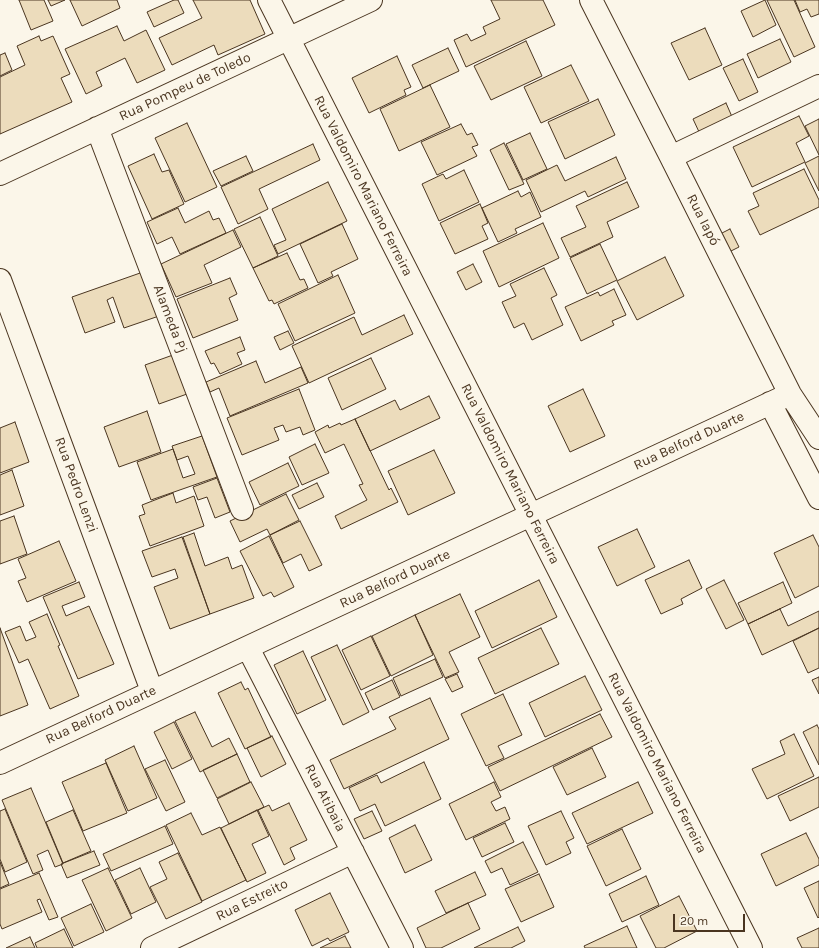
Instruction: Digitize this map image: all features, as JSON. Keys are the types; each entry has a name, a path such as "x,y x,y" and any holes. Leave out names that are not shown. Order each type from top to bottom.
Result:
{"street":[{"name":"Rua Valdomiro Mariano Ferreira","path":"269,0 751,948"},
{"name":"Rua Pompeu de Toledo","path":"0,174 371,0"},
{"name":"Rua Iapó","path":"591,0 790,394 819,438"},
{"path":"671,157 819,86"},
{"name":"Alameda Pj","path":"97,128 242,509"},
{"name":"Rua Pedro Lenzi","path":"0,280 152,691"},
{"name":"Rua Belford Duarte","path":"0,763 790,394"},
{"path":"770,403 819,498"},
{"name":"Rua Atibaia","path":"248,648 402,948"},
{"name":"Rua Estreito","path":"152,948 353,852"}],"building":[{"path":"19,0 44,0 53,21 31,30"},
{"path":"48,0 65,0 51,6"},
{"path":"70,0 117,0 120,8 82,26"},
{"path":"174,0 178,0 184,13 154,27 147,12"},
{"path":"193,0 250,0 265,34 218,55 214,45 172,65 159,38 202,18"},
{"path":"491,0 543,0 555,25 466,67 454,40 467,34 471,41 486,34 483,27 500,19"},
{"path":"765,0 776,25 753,37 741,11"},
{"path":"767,0 794,0 815,47 794,57"},
{"path":"795,0 819,0 819,14 811,17 807,9 800,12"},
{"path":"117,26 124,41 146,30 165,70 137,83 125,58 96,72 102,86 86,94 65,49"},
{"path":"705,28 722,65 689,80 671,43"},
{"path":"39,36 41,41 53,36 70,74 61,78 72,102 0,134 0,77 25,65 17,46"},
{"path":"780,39 791,62 758,78 747,54"},
{"path":"526,41 542,76 491,100 474,66"},
{"path":"448,48 459,71 423,88 412,65"},
{"path":"5,53 12,70 0,76 0,55"},
{"path":"397,56 411,87 404,90 406,95 369,113 352,78"},
{"path":"743,59 758,92 739,101 723,68"},
{"path":"571,65 589,101 541,123 524,87"},
{"path":"430,85 450,127 399,151 380,109"},
{"path":"598,99 615,135 565,159 548,122"},
{"path":"726,103 733,119 700,134 693,119"},
{"path":"799,116 809,136 796,143 805,162 752,187 733,147"},
{"path":"819,119 819,155 805,126"},
{"path":"187,123 217,187 185,202 155,138"},
{"path":"461,124 467,135 472,133 478,145 472,147 477,156 437,175 421,142"},
{"path":"530,133 547,169 523,180 506,144"},
{"path":"504,143 524,184 509,190 490,150"},
{"path":"313,144 320,160 259,189 268,209 238,224 221,187"},
{"path":"154,154 162,172 169,170 184,204 152,219 128,166"},
{"path":"246,156 253,171 221,186 213,171"},
{"path":"819,156 819,191 805,163"},
{"path":"616,157 626,179 588,197 585,191 541,212 526,180 557,165 565,181"},
{"path":"804,169 819,200 819,207 760,235 748,211 759,206 753,193"},
{"path":"464,170 479,202 439,221 422,184 443,174 446,179"},
{"path":"328,182 347,221 278,254 274,245 286,240 272,209"},
{"path":"627,182 639,207 607,222 613,237 570,257 561,238 586,227 576,206"},
{"path":"518,191 521,197 530,192 541,217 515,229 517,233 498,242 482,208"},
{"path":"480,204 488,223 482,226 488,239 455,254 440,223"},
{"path":"178,208 185,223 209,211 213,220 219,218 226,233 180,254 172,237 157,244 147,222"},
{"path":"260,217 278,256 253,268 234,229"},
{"path":"543,223 559,258 499,287 483,251"},
{"path":"342,224 358,259 331,272 333,276 318,283 300,244"},
{"path":"730,229 739,247 729,252 720,234"},
{"path":"233,230 241,247 204,265 212,283 176,297 161,264"},
{"path":"600,244 617,280 587,294 570,258"},
{"path":"287,253 300,280 304,279 308,288 274,304 272,300 269,301 253,268"},
{"path":"665,257 684,296 637,320 617,281"},
{"path":"473,264 482,282 466,290 457,272"},
{"path":"544,268 557,295 551,298 563,325 532,340 524,323 514,328 502,302 516,296 510,284"},
{"path":"143,272 159,316 124,328 113,297 107,300 115,322 85,333 72,297"},
{"path":"338,275 355,313 295,341 278,304"},
{"path":"230,278 237,294 229,298 238,320 193,338 177,299"},
{"path":"614,289 626,315 612,321 614,325 581,341 565,307 598,292 600,296"},
{"path":"404,315 413,334 309,383 292,346 354,317 362,335"},
{"path":"288,331 294,343 280,350 274,337"},
{"path":"240,337 245,350 237,353 242,364 220,374 214,363 211,364 205,351"},
{"path":"173,355 187,394 159,404 145,365"},
{"path":"371,358 386,389 342,410 328,378"},
{"path":"256,361 265,383 301,367 308,383 230,416 219,388 210,392 206,382"},
{"path":"299,389 315,430 303,435 300,427 286,432 283,425 274,428 279,440 242,455 227,418"},
{"path":"583,389 605,436 570,452 548,406"},
{"path":"429,396 440,418 370,451 355,419 395,400 400,410"},
{"path":"147,411 161,452 119,467 104,427"},
{"path":"355,419 389,490 391,488 398,502 341,529 335,516 367,500 359,485 363,484 344,444 325,453 315,432 328,425 329,428"},
{"path":"15,422 29,462 0,473 0,428"},
{"path":"202,436 217,477 151,500 137,462 173,449 183,478 195,474 188,456 177,460 172,446"},
{"path":"315,444 329,473 302,485 289,457"},
{"path":"434,450 455,493 408,515 388,471"},
{"path":"288,463 299,486 260,505 249,482"},
{"path":"12,470 24,506 0,515 0,475"},
{"path":"217,478 230,512 215,518 207,497 198,500 193,487"},
{"path":"317,483 324,497 299,509 292,495"},
{"path":"173,493 176,503 194,496 204,526 150,546 139,516 145,514 142,505"},
{"path":"286,494 299,520 270,535 267,529 240,542 230,521"},
{"path":"14,516 27,554 0,564 0,521"},
{"path":"300,521 322,565 309,571 301,554 283,563 270,535"},
{"path":"637,529 655,567 617,586 598,547"},
{"path":"194,533 205,566 228,557 232,569 242,565 254,598 210,614 183,537"},
{"path":"813,535 819,547 819,586 795,598 774,553"},
{"path":"269,536 294,587 274,597 271,592 263,596 240,551"},
{"path":"182,537 210,614 170,629 154,587 178,578 175,569 152,577 142,551"},
{"path":"59,541 76,581 27,602 18,581 26,578 18,559"},
{"path":"689,560 702,588 681,599 683,604 661,614 645,580"},
{"path":"539,580 557,617 492,648 475,611"},
{"path":"724,580 744,620 726,629 706,589"},
{"path":"79,582 85,597 62,606 66,616 89,606 114,664 78,679 43,597"},
{"path":"783,582 792,603 748,624 738,603"},
{"path":"460,594 480,637 449,652 459,672 445,678 415,615"},
{"path":"780,609 788,626 819,611 819,628 762,655 748,624"},
{"path":"47,614 60,645 58,646 79,696 50,709 28,659 19,663 5,632 20,626 26,641 36,637 29,622"},
{"path":"415,615 433,655 391,676 372,636"},
{"path":"0,628 28,705 0,716"},
{"path":"541,628 559,664 495,694 478,658"},
{"path":"819,628 819,668 808,673 793,641"},
{"path":"371,636 390,676 361,690 342,650"},
{"path":"337,645 369,712 343,725 311,657"},
{"path":"303,651 326,700 297,714 274,665"},
{"path":"435,659 443,677 401,696 393,678"},
{"path":"457,674 463,687 452,692 445,679"},
{"path":"585,676 602,710 545,737 529,703"},
{"path":"819,677 819,694 812,680"},
{"path":"392,680 400,697 373,710 365,693"},
{"path":"241,682 245,690 248,688 271,737 245,749 218,693"},
{"path":"503,694 522,735 498,746 504,758 486,766 461,714"},
{"path":"430,698 449,739 344,789 330,760 396,729 389,717"},
{"path":"195,712 212,747 229,738 237,754 200,772 175,721"},
{"path":"600,714 612,737 500,791 488,767"},
{"path":"174,722 192,759 172,769 154,732"},
{"path":"817,725 819,729 819,765 803,732"},
{"path":"794,734 814,776 767,799 752,769 785,754 780,741"},
{"path":"272,736 286,764 261,777 247,748"},
{"path":"134,746 157,798 128,811 105,760"},
{"path":"592,748 606,777 567,795 553,767"},
{"path":"237,754 250,782 217,798 203,770"},
{"path":"165,760 185,802 166,811 145,769"},
{"path":"424,762 441,799 385,826 375,804 360,811 349,788 377,775 381,783"},
{"path":"106,763 127,813 83,831 62,782"},
{"path":"819,777 819,807 790,821 778,796"},
{"path":"251,782 264,807 229,824 217,799"},
{"path":"494,782 501,797 491,802 496,811 505,807 510,819 466,840 449,804"},
{"path":"638,782 653,813 587,844 572,813"},
{"path":"31,788 63,864 55,867 48,850 37,855 43,870 33,874 2,800"},
{"path":"289,803 307,840 290,848 295,859 284,865 258,810 269,805 272,811"},
{"path":"5,809 27,862 5,872 0,859 0,811"},
{"path":"73,810 91,851 63,863 46,822"},
{"path":"257,810 269,836 252,844 266,873 247,882 221,828"},
{"path":"372,811 382,831 364,839 354,819"},
{"path":"561,811 574,838 566,842 571,853 546,865 528,826"},
{"path":"191,813 202,835 220,827 246,880 202,901 166,825"},
{"path":"505,823 514,842 482,857 473,838"},
{"path":"415,825 432,860 405,873 389,838"},
{"path":"165,826 173,844 111,871 103,854"},
{"path":"622,829 641,869 606,886 587,846"},
{"path":"806,833 819,859 819,865 776,886 761,854"},
{"path":"523,842 538,872 510,885 502,868 491,873 485,861"},
{"path":"94,851 100,865 67,878 61,864"},
{"path":"178,853 202,902 166,919 150,887 167,879 159,862"},
{"path":"0,862 9,884 0,888"},
{"path":"108,868 132,918 106,931 82,880"},
{"path":"140,868 156,902 131,914 115,880"},
{"path":"475,872 486,895 446,913 435,891"},
{"path":"39,873 58,917 49,920 40,899 37,900 42,912 2,929 0,924 0,889"},
{"path":"539,874 554,907 521,922 505,889"},
{"path":"646,876 659,905 622,922 609,894"},
{"path":"819,881 819,917 818,918 804,888"},
{"path":"330,893 349,932 330,941 328,938 312,946 295,910"},
{"path":"679,896 697,931 664,948 656,948 640,916"},
{"path":"468,903 480,929 441,948 426,948 417,928"},
{"path":"91,904 104,932 74,946 61,918"},
{"path":"627,926 637,948 585,948 584,946"},
{"path":"518,927 525,941 511,948 474,948"},
{"path":"819,928 819,948 802,948 797,938"},
{"path":"64,929 73,948 37,948 35,943"},
{"path":"345,936 351,948 320,948"},
{"path":"30,937 35,948 6,948"}]}
